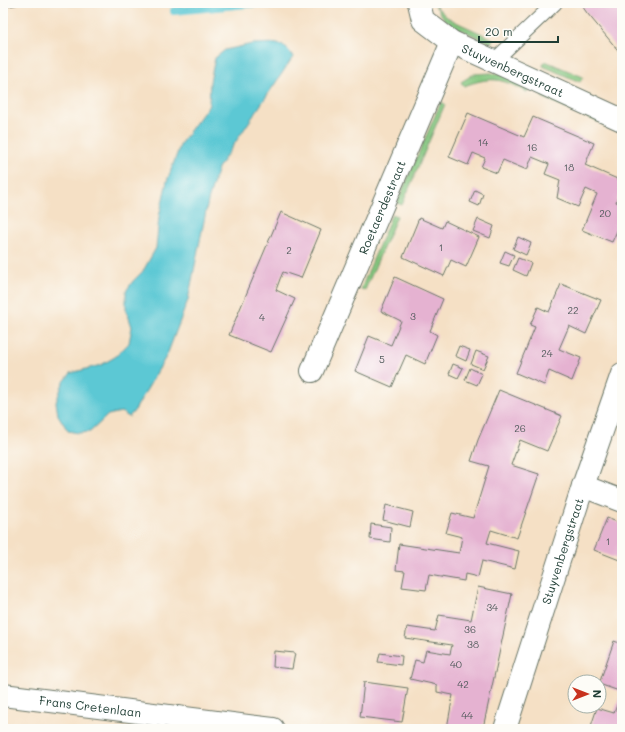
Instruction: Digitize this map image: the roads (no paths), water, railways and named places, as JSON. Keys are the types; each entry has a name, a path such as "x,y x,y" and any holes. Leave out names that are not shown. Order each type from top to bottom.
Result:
{"street":[{"name":"Stuyvenbergstraat","path":"419,3 423,20 452,42 622,120"},
{"name":"Roetaerdestraat","path":"312,371 452,42"},
{"name":"Stuyvenbergstraat","path":"505,729 583,486 622,374"},
{"path":"583,486 622,501"},
{"name":"Frans Cretenlaan","path":"3,695 273,729"}],"lane":[{"path":"494,61 555,3"}],"water":[{"path":"270,43 281,45 289,51 293,57 218,168 208,201 188,300 167,355 135,410 129,417 121,412 108,415 90,432 78,433 68,431 58,415 56,402 63,383 71,373 101,365 115,357 129,343 132,327 126,309 126,291 143,271 156,248 159,217 167,181 181,143 209,105 210,82 215,58 225,50 252,44"}],"waterway":[{"path":"174,11 258,3"}],"railway":[{"path":"3,6 20,3"}]}
